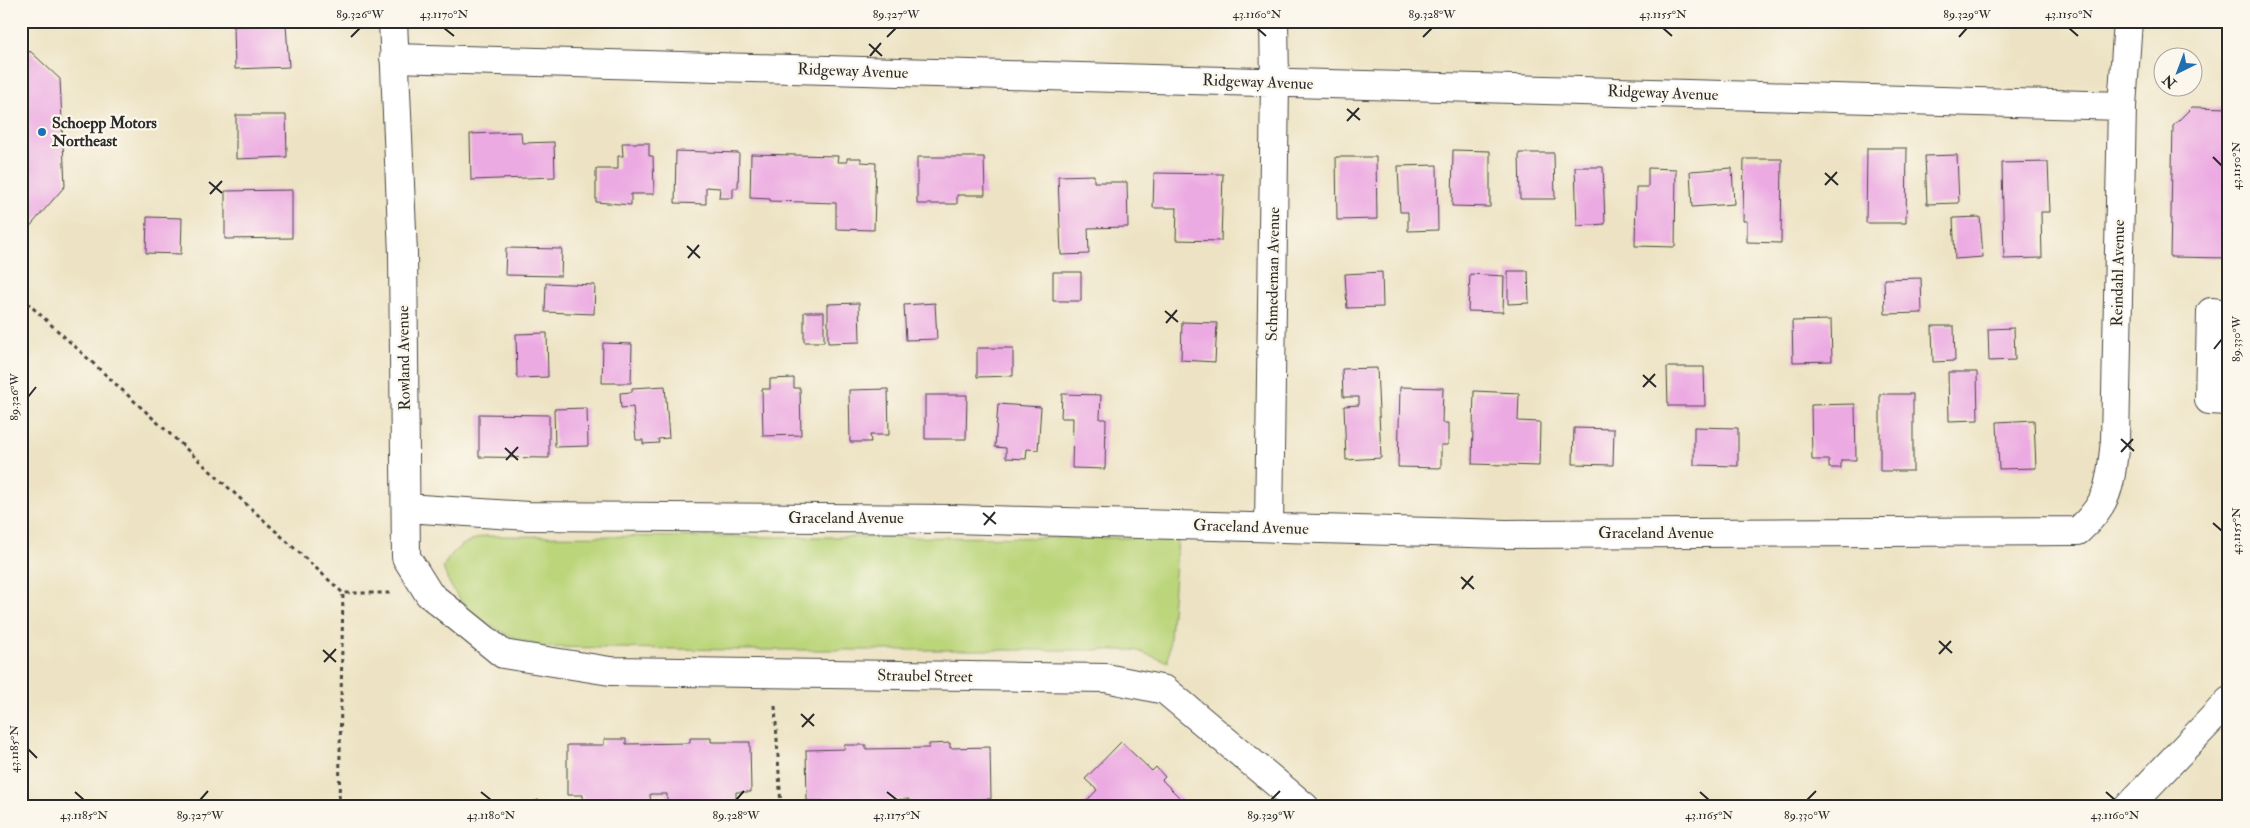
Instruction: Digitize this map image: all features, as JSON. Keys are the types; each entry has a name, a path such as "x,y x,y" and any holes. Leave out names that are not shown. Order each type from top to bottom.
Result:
{"street":[{"name":"Rowland Avenue","path":"393,21 403,254 406,556 429,594 503,654"},
{"name":"Schmedeman Avenue","path":"1269,528 1276,82 1274,21"},
{"name":"Reindahl Avenue","path":"2092,519 2110,488 2114,441 2122,106 2128,21"},
{"name":"Ridgeway Avenue","path":"394,58 2122,106"},
{"path":"2229,314 2211,312 2210,400 2229,401"},
{"name":"Graceland Avenue","path":"406,508 528,516 951,519 1506,534 2078,531 2092,519"},
{"name":"Straubel Street","path":"503,654 610,671 1106,678 1165,690 1305,807"},
{"path":"2128,807 2229,701"}],"path":[{"path":"21,297 343,593 429,594"},
{"path":"339,807 343,593"},
{"path":"775,706 781,807"},
{"path":"537,800 540,807"}],"green space":[{"path":"484,536 1178,538 1168,662 1135,650 738,650 543,647 511,636 482,620 458,597 449,583 443,567 447,560 460,547"}],"building":[{"path":"1862,21 1899,21 1899,25 1862,26"},
{"path":"286,25 289,67 235,69 234,26"},
{"name":"Schoepp Motors Northeast","path":"30,51 60,79 65,186 26,231 21,231 21,52 26,56"},
{"path":"2192,107 2229,108 2229,258 2170,257 2173,126"},
{"path":"236,115 286,115 287,157 236,159"},
{"path":"521,132 522,143 554,142 555,177 471,180 470,134"},
{"path":"622,143 649,143 649,156 653,156 654,194 631,194 631,205 596,202 596,169 618,169 618,156 623,156"},
{"path":"1867,148 1907,148 1906,223 1866,223"},
{"path":"1453,150 1490,151 1490,207 1452,206"},
{"path":"676,151 739,153 738,188 733,188 733,198 719,198 720,188 706,187 706,204 675,203"},
{"path":"1519,153 1554,153 1555,199 1520,199"},
{"path":"751,154 838,156 837,162 847,162 847,158 861,158 861,162 876,163 874,230 836,229 836,203 770,201 770,199 750,198"},
{"path":"1957,155 1959,203 1927,204 1925,156"},
{"path":"917,157 984,157 985,195 957,195 957,204 917,204"},
{"path":"1336,157 1376,157 1377,219 1337,220"},
{"path":"1744,159 1782,159 1781,243 1747,242 1747,221 1743,221"},
{"path":"2048,162 2050,212 2041,212 2042,258 2004,259 2002,163"},
{"path":"1437,165 1438,230 1408,231 1408,212 1400,212 1398,166"},
{"path":"1575,167 1603,167 1605,224 1577,226"},
{"path":"1648,168 1676,169 1675,247 1635,246 1636,187 1648,187"},
{"path":"1732,168 1734,204 1692,207 1690,171"},
{"path":"1154,173 1223,174 1221,241 1176,240 1177,208 1153,208"},
{"path":"1094,175 1094,182 1127,182 1128,227 1088,228 1089,254 1061,255 1058,176"},
{"path":"292,190 292,238 225,239 225,191"},
{"path":"147,217 182,218 181,254 146,253"},
{"path":"1980,217 1983,257 1955,259 1953,218"},
{"path":"506,248 562,249 561,276 505,275"},
{"path":"1508,271 1528,271 1529,303 1508,304"},
{"path":"1053,272 1081,272 1081,301 1053,301"},
{"path":"1382,272 1383,307 1347,308 1345,274"},
{"path":"1470,274 1504,276 1503,312 1468,311"},
{"path":"1921,278 1922,313 1885,314 1884,279"},
{"path":"546,283 595,285 594,314 545,312"},
{"path":"859,303 860,342 828,343 828,304"},
{"path":"935,303 937,339 906,340 904,305"},
{"path":"804,312 824,312 824,342 804,342"},
{"path":"1831,320 1832,361 1793,362 1792,321"},
{"path":"1182,322 1217,323 1215,362 1181,360"},
{"path":"1932,326 1954,326 1955,361 1933,362"},
{"path":"2014,328 2015,360 1989,361 1988,329"},
{"path":"547,333 548,377 517,378 516,334"},
{"path":"603,343 632,344 631,383 602,383"},
{"path":"977,348 1013,348 1013,376 977,377"},
{"path":"1667,367 1704,367 1705,406 1668,406"},
{"path":"1377,368 1381,458 1346,460 1344,406 1359,405 1359,397 1343,397 1342,369"},
{"path":"1948,372 1977,372 1978,420 1949,421"},
{"path":"794,378 794,388 800,388 801,435 763,436 762,389 770,389 770,379"},
{"path":"665,386 669,438 658,439 659,443 643,444 643,440 636,440 633,407 621,408 620,393 632,392 632,388"},
{"path":"1400,387 1443,388 1442,423 1448,423 1448,445 1441,445 1441,468 1398,467"},
{"path":"888,389 889,435 870,435 871,442 850,442 849,390"},
{"path":"1474,391 1519,393 1518,421 1540,422 1539,466 1472,464"},
{"path":"1062,394 1101,395 1100,419 1106,419 1105,469 1072,468 1073,418 1061,418"},
{"path":"1880,394 1913,394 1913,471 1880,471"},
{"path":"925,395 967,395 966,439 925,439"},
{"path":"998,404 1041,407 1038,450 1027,449 1026,459 1006,458 1006,448 995,447"},
{"path":"1855,404 1856,460 1841,460 1841,468 1829,468 1829,460 1812,460 1811,405"},
{"path":"587,408 588,446 555,447 554,409"},
{"path":"479,414 549,415 549,458 479,457"},
{"path":"2034,420 2036,468 1999,469 1997,422"},
{"path":"1694,427 1738,428 1738,466 1694,465"},
{"path":"1574,428 1614,429 1613,465 1573,464"},
{"path":"690,738 711,738 711,742 750,742 751,792 736,792 736,807 667,807 667,794 650,794 651,807 583,807 583,795 567,795 567,745 604,745 604,739 626,739 626,744 690,743"},
{"path":"1121,742 1152,771 1156,767 1165,777 1162,780 1189,807 1081,807 1097,790 1085,779"},
{"path":"950,743 950,748 990,747 991,799 973,799 973,807 909,807 909,799 889,800 890,807 824,807 824,801 807,801 806,750 845,749 844,745 866,745 866,749 929,748 929,744"}],"place":[{"name":"Schoepp Motors Northeast","path":"42,132"}]}
